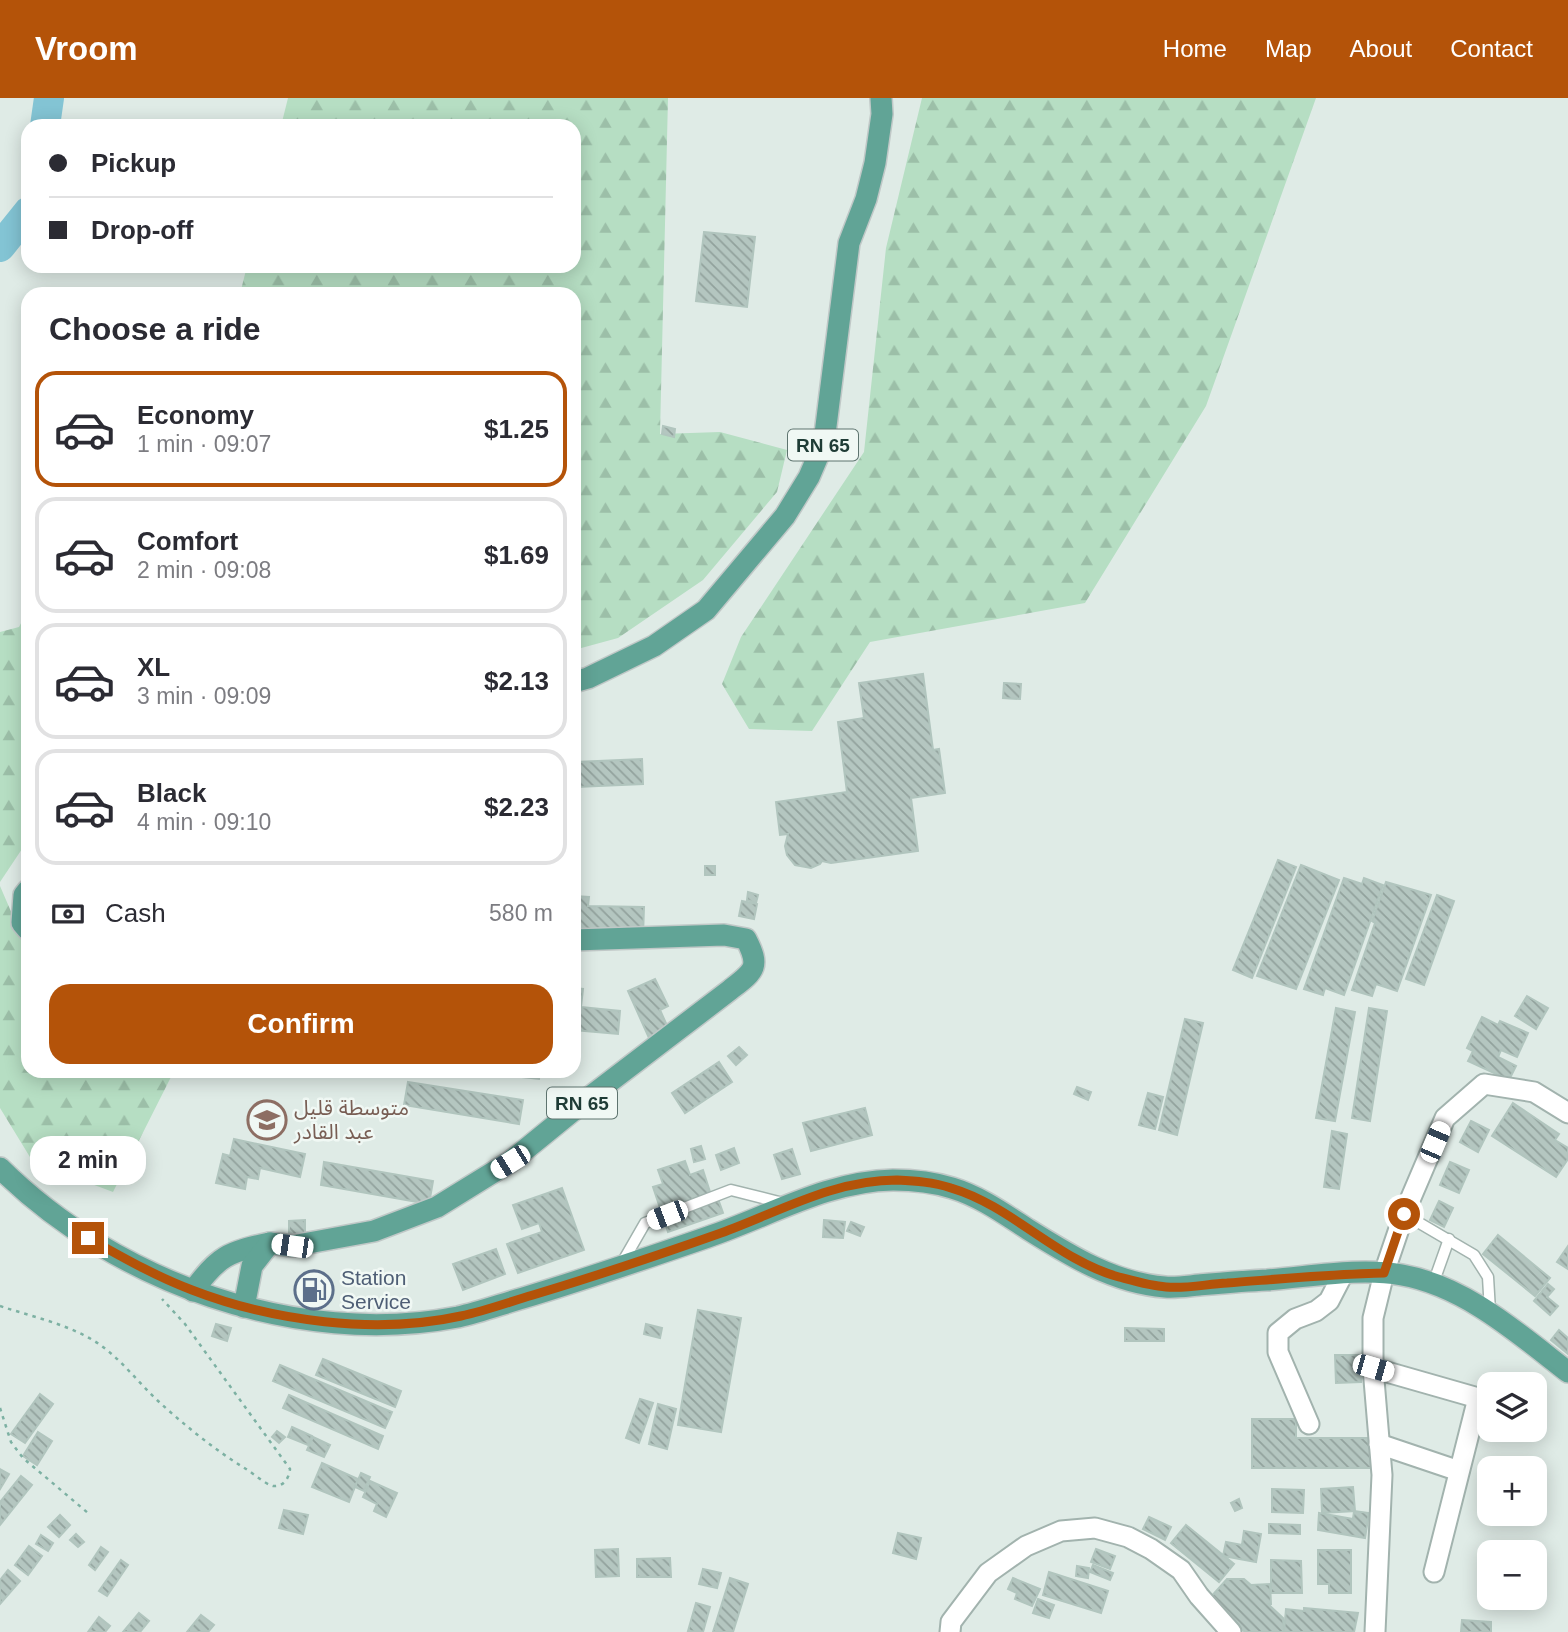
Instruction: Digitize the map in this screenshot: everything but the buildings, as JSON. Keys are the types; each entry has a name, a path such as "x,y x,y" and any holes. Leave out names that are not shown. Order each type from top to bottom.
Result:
{"main road":[{"name":"RN 65","path":"581,680 654,646 706,610 785,516 809,477 824,442 849,243 866,199 875,163 883,114 881,98"},
{"name":"RN 65","path":"270,1243 292,1246 374,1231 437,1207 510,1162 591,1096 730,990 752,972 755,957 746,939 724,935 581,940"},
{"path":"0,1168 19,1187 68,1226 127,1260 193,1291 244,1307 291,1317 338,1323 422,1322 461,1316 723,1232 829,1189 862,1182 895,1180 932,1183 971,1195 1092,1267 1116,1276 1166,1287 1343,1274 1405,1275 1433,1284 1490,1311 1568,1373"},
{"path":"193,1291 211,1265 234,1251 270,1243"},
{"path":"244,1307 251,1266 270,1243"}],"street":[{"path":"1375,1632 1382,1475 1373,1368 1373,1318 1384,1273 1404,1214 1446,1118 1485,1084 1534,1092 1568,1113"},
{"path":"1309,1424 1278,1352 1278,1333 1295,1319 1316,1311 1329,1301 1343,1274"},
{"path":"1373,1368 1478,1398 1434,1572"},
{"path":"1379,1444 1460,1471"},
{"path":"950,1632 951,1622 988,1573 1026,1546 1061,1531 1095,1528 1128,1537 1181,1570 1199,1596 1231,1632"}],"lane":[{"path":"620,1267 645,1223 731,1190 790,1205"},
{"path":"1404,1214 1474,1255 1488,1277 1490,1311"},
{"path":"1433,1284 1449,1239"}],"path":[{"path":"0,1306 62,1326 90,1339 116,1357 158,1401 227,1456 272,1486 282,1485 289,1478 290,1469 185,1324 160,1297"},
{"path":"0,1408 11,1442 23,1458 88,1513"}],"green space":[{"path":"288,98 668,98 660,434 720,432 787,450 777,492 703,580 618,638 581,648 581,287 242,287 245,273 581,273 581,119 283,119"},
{"path":"922,98 1316,98 1206,406 1085,603 870,642 812,731 749,729 722,684 741,637 864,452 886,248"},
{"path":"21,623 21,850 0,882 0,632 19,627"},
{"path":"0,886 21,935 21,1078 170,1078 113,1192 33,1162 0,1108"}],"waterway":[{"path":"46,119 49,98"},
{"path":"0,247 21,221"}],"place":[{"name":"متوسطة قليل عبد القادر","path":"267,1120"},
{"name":"Station Service","path":"314,1290"}],"route":[{"path":"88,1238 193,1291 244,1307 338,1323 384,1323 422,1322 461,1316 575,1282 723,1232 829,1189 862,1182 915,1181 952,1188 971,1195 1092,1267 1116,1276 1166,1287 1384,1273 1404,1214"}]}
